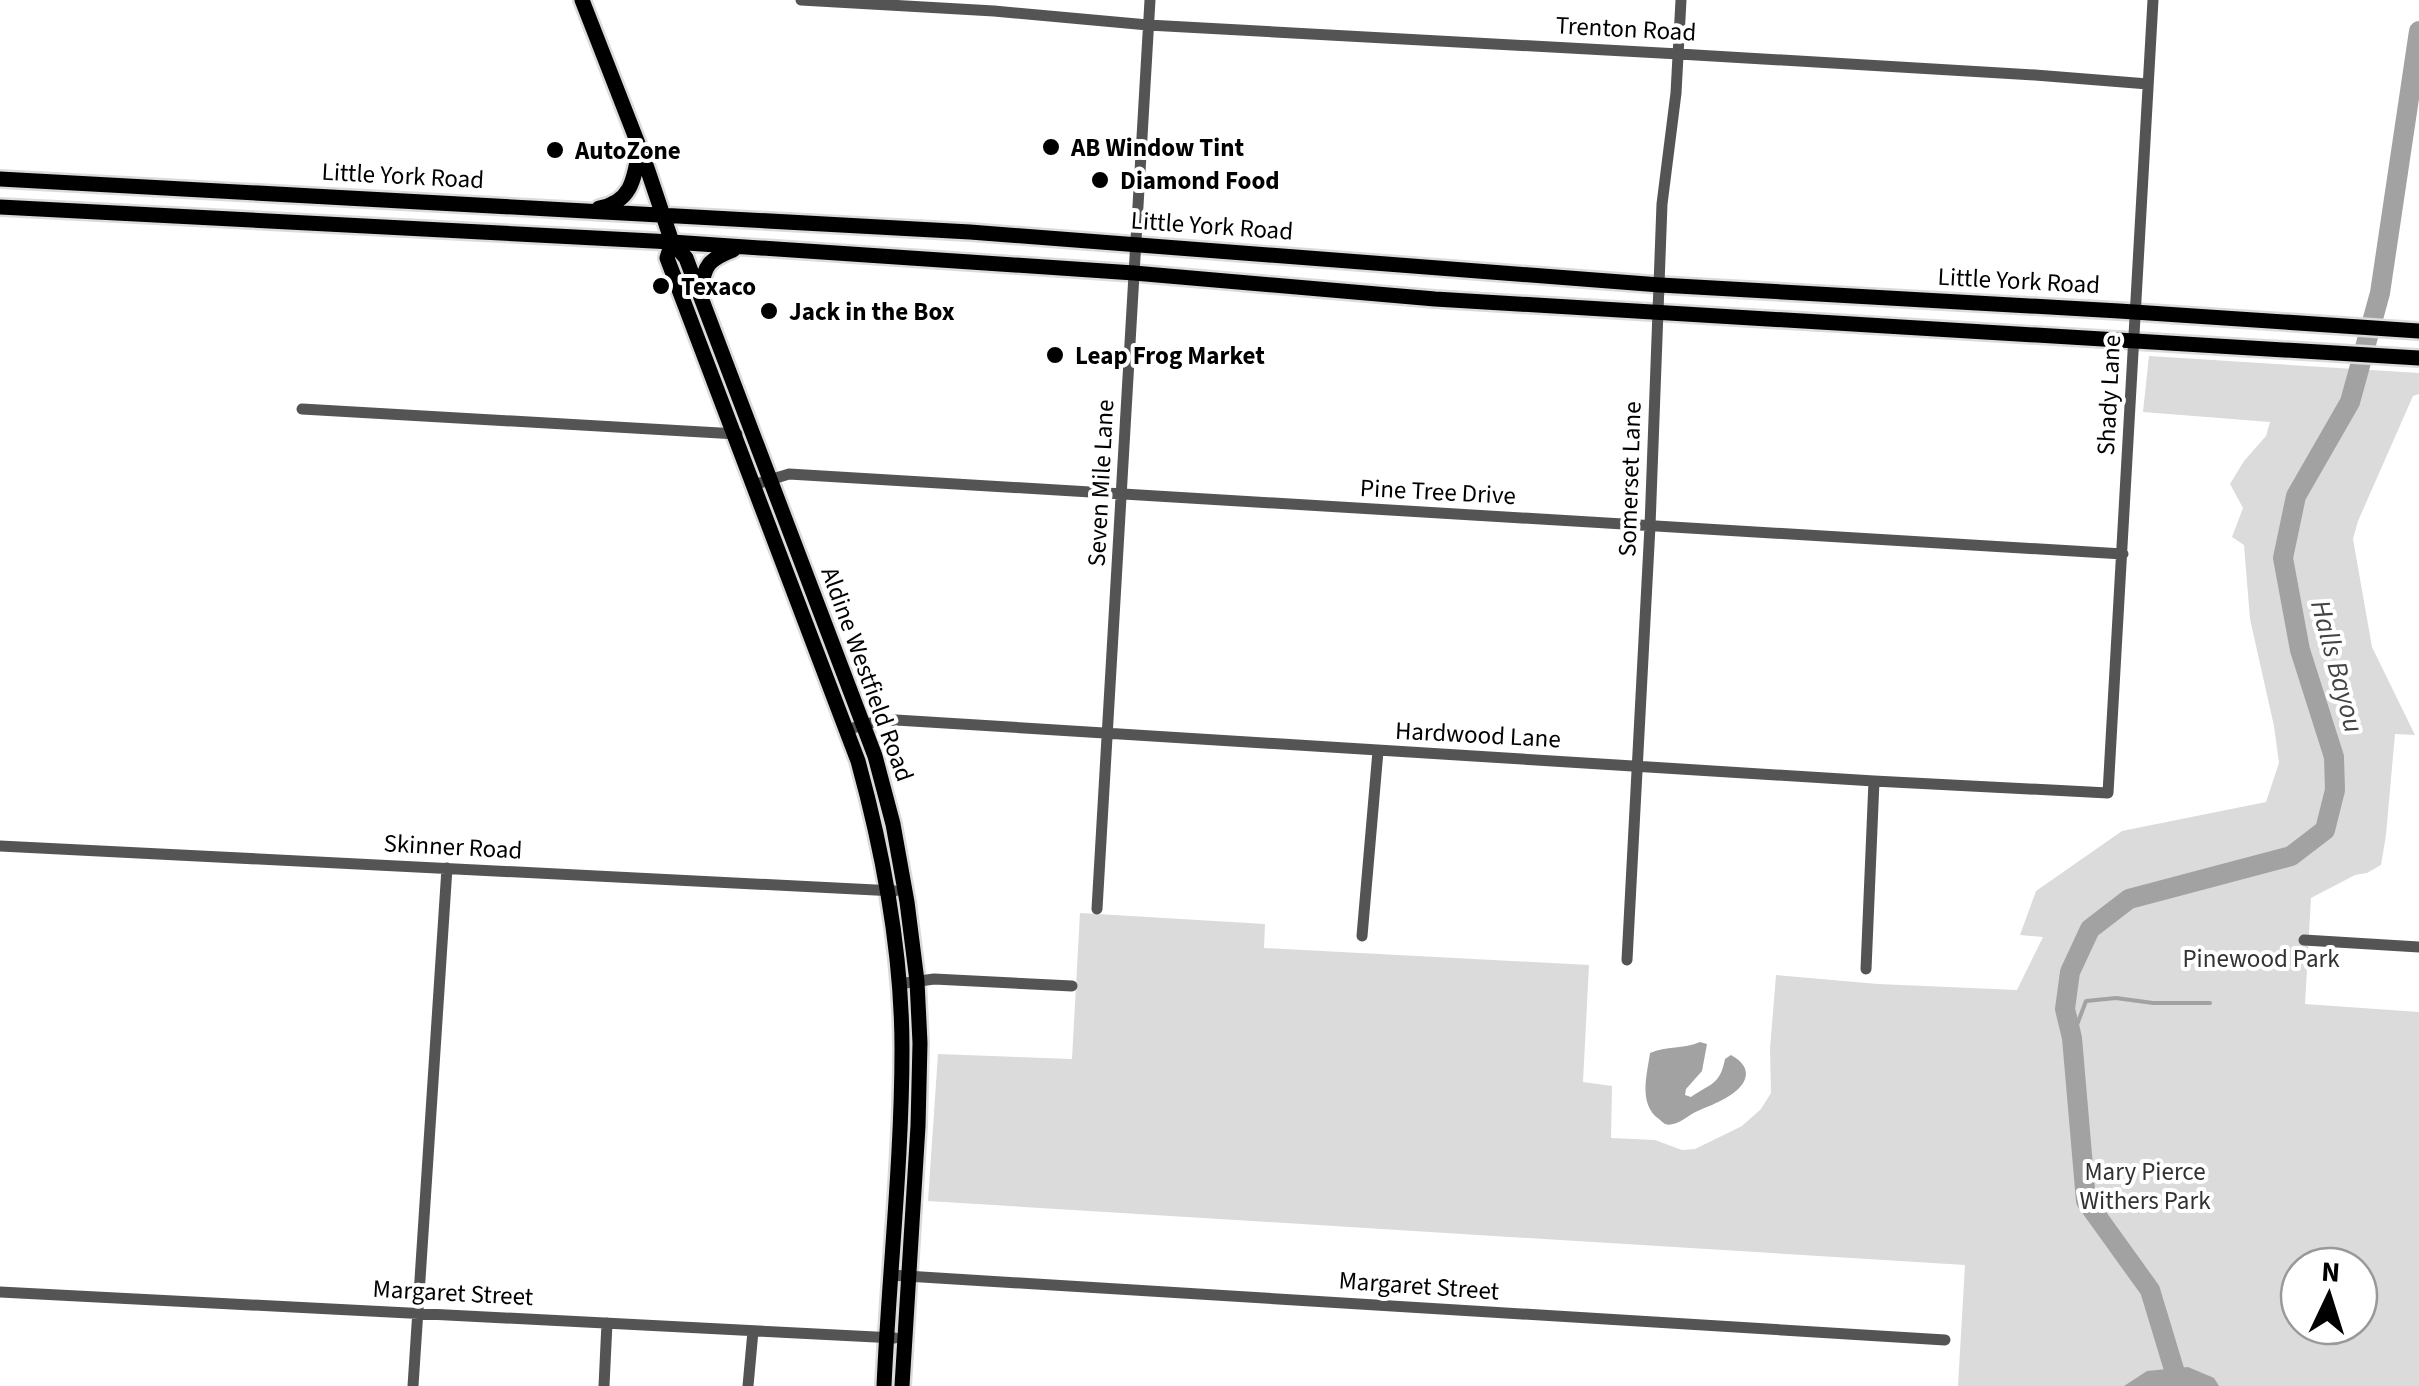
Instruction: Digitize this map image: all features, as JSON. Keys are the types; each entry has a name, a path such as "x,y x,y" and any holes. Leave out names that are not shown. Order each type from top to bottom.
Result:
{"main road":[{"name":"Aldine Westfield Road","path":"582,0 640,147 672,242 686,258 864,725 893,824 917,980 920,1043 902,1386"},
{"path":"586,211 612,206 625,196 634,177 640,147"},
{"name":"Little York Road","path":"0,179 970,232 1660,285 2419,331"},
{"path":"93,183 94,211"},
{"path":"0,207 672,242 1134,273 1435,299 2419,358"},
{"name":"Aldine Westfield Road","path":"672,242 667,258 858,761 876,826 898,984 902,1044 884,1386"},
{"path":"702,300 702,274 708,264 738,248"},
{"path":"893,945 912,942"},
{"path":"900,1124 918,1126"}],"street":[{"name":"Trenton Road","path":"801,0 994,11 1148,26 2035,74 2148,84"},
{"name":"Seven Mile Lane","path":"1096,909 1150,0"},
{"name":"Somerset Lane","path":"1627,960 1664,185 1676,93 1681,0"},
{"name":"Shady Lane","path":"2108,793 2153,0"},
{"path":"302,409 734,435 752,430"},
{"name":"Pine Tree Drive","path":"753,484 789,474 2123,554"},
{"name":"Hardwood Lane","path":"846,730 896,720 2108,793"},
{"path":"1362,936 1378,750"},
{"path":"1866,969 1874,781"},
{"name":"Skinner Road","path":"0,846 904,891"},
{"path":"413,1386 446,868"},
{"path":"2304,940 2419,947"},
{"path":"898,984 934,979 1072,986"},
{"name":"Margaret Street","path":"890,1275 1945,1340"},
{"name":"Margaret Street","path":"0,1292 905,1338"},
{"path":"604,1386 607,1322"},
{"path":"748,1386 753,1331"}],"green space":[{"path":"2149,356 2419,373 2419,394 2413,396 2353,539 2372,647 2415,735 2395,734 2381,865 2311,898 2305,1004 2419,1012 2419,1386 1958,1386 1965,1265 928,1201 938,1054 1072,1059 1080,913 1265,924 1264,948 1589,965 1583,1082 1612,1086 1611,1138 1655,1140 1682,1150 1695,1149 1742,1126 1761,1109 1771,1093 1776,975 2017,990 2043,937 2020,935 2036,891 2122,831 2266,802 2279,763 2250,619 2244,545 2232,537 2243,508 2230,484 2266,436 2270,422 2143,412"}],"shaded area":[{"path":"1700,1042 1707,1044 1702,1071 1685,1095 1691,1097 1714,1082 1731,1055 1743,1065 1745,1079 1726,1098 1676,1123 1665,1124 1652,1113 1646,1097 1650,1053"},
{"path":"2188,1367 2214,1378 2219,1386 2124,1386 2147,1371"}],"waterway":[{"name":"Halls Bayou","path":"2179,1386 2150,1290 2086,1201 2072,1038 2065,1009 2070,972 2090,929 2129,899 2291,856 2325,830 2335,790 2334,757 2300,650 2283,558 2296,496 2350,402 2380,293 2419,31"},
{"path":"2072,1038 2086,1001 2116,998 2153,1003 2210,1003"}],"place":[{"name":"AB Window Tint","path":"1051,147"},
{"name":"AutoZone","path":"555,150"},
{"name":"Diamond Food","path":"1100,180"},
{"name":"Texaco","path":"661,286"},
{"name":"Jack in the Box","path":"769,311"},
{"name":"Leap Frog Market","path":"1055,355"}],"park label":[{"name":"Pinewood Park","path":"2261,958"},
{"name":"Mary Pierce Withers Park","path":"2145,1186"}]}
